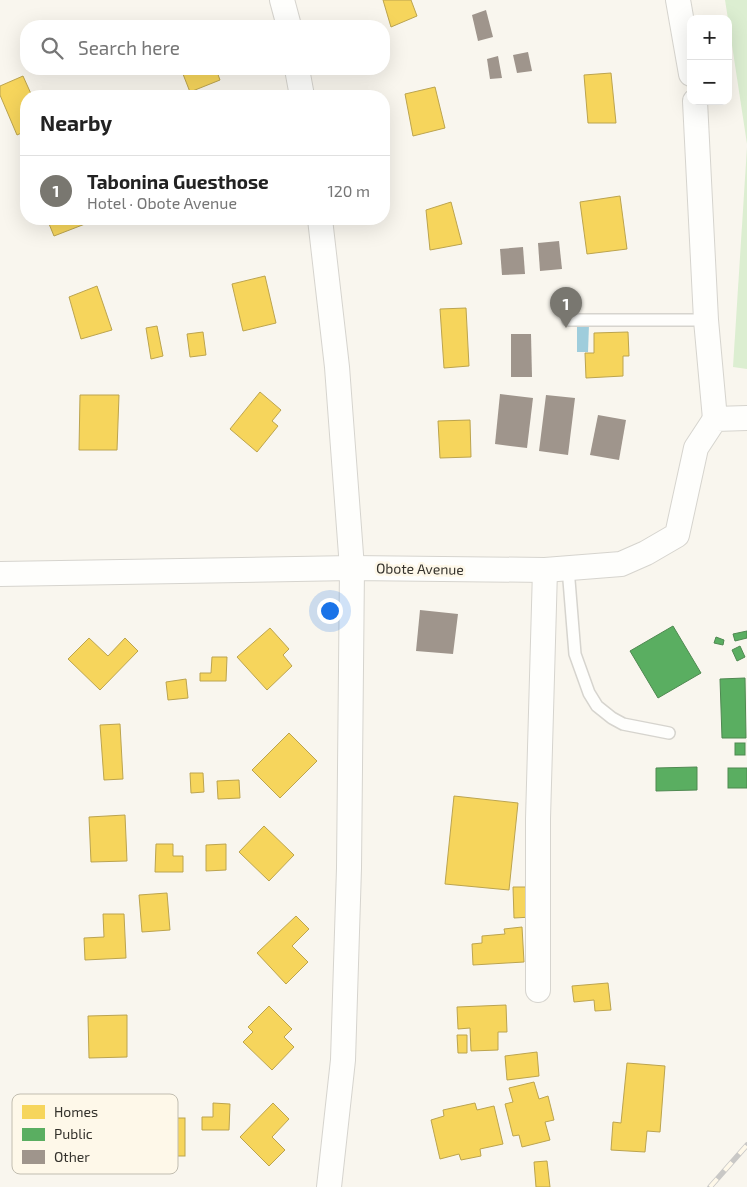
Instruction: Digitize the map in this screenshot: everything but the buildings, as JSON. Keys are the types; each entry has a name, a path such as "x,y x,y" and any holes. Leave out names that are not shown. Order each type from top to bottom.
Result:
{"street":[{"path":"282,0 287,20"},
{"path":"678,0 689,60"},
{"path":"298,75 301,90"},
{"path":"695,105 706,320 715,419 747,418"},
{"path":"321,225 337,367 352,568 349,868 343,1050 329,1187"},
{"name":"Obote Avenue","path":"0,574 352,568 557,569 621,564 646,553 677,535 696,448 715,419"},
{"path":"538,990 538,819 557,569"}],"lane":[{"path":"568,320 706,320"},
{"path":"557,569 575,654 589,693 597,706 623,724 669,734"}],"green space":[{"path":"725,0 747,0 747,144 732,45 732,15 727,15"},
{"path":"747,147 747,369 733,367"}],"water":[{"path":"589,325 588,352 577,352 577,326"}],"railway":[{"path":"710,1187 747,1145"}],"place":[{"name":"Tabonina Guesthose","path":"566,328"}]}
